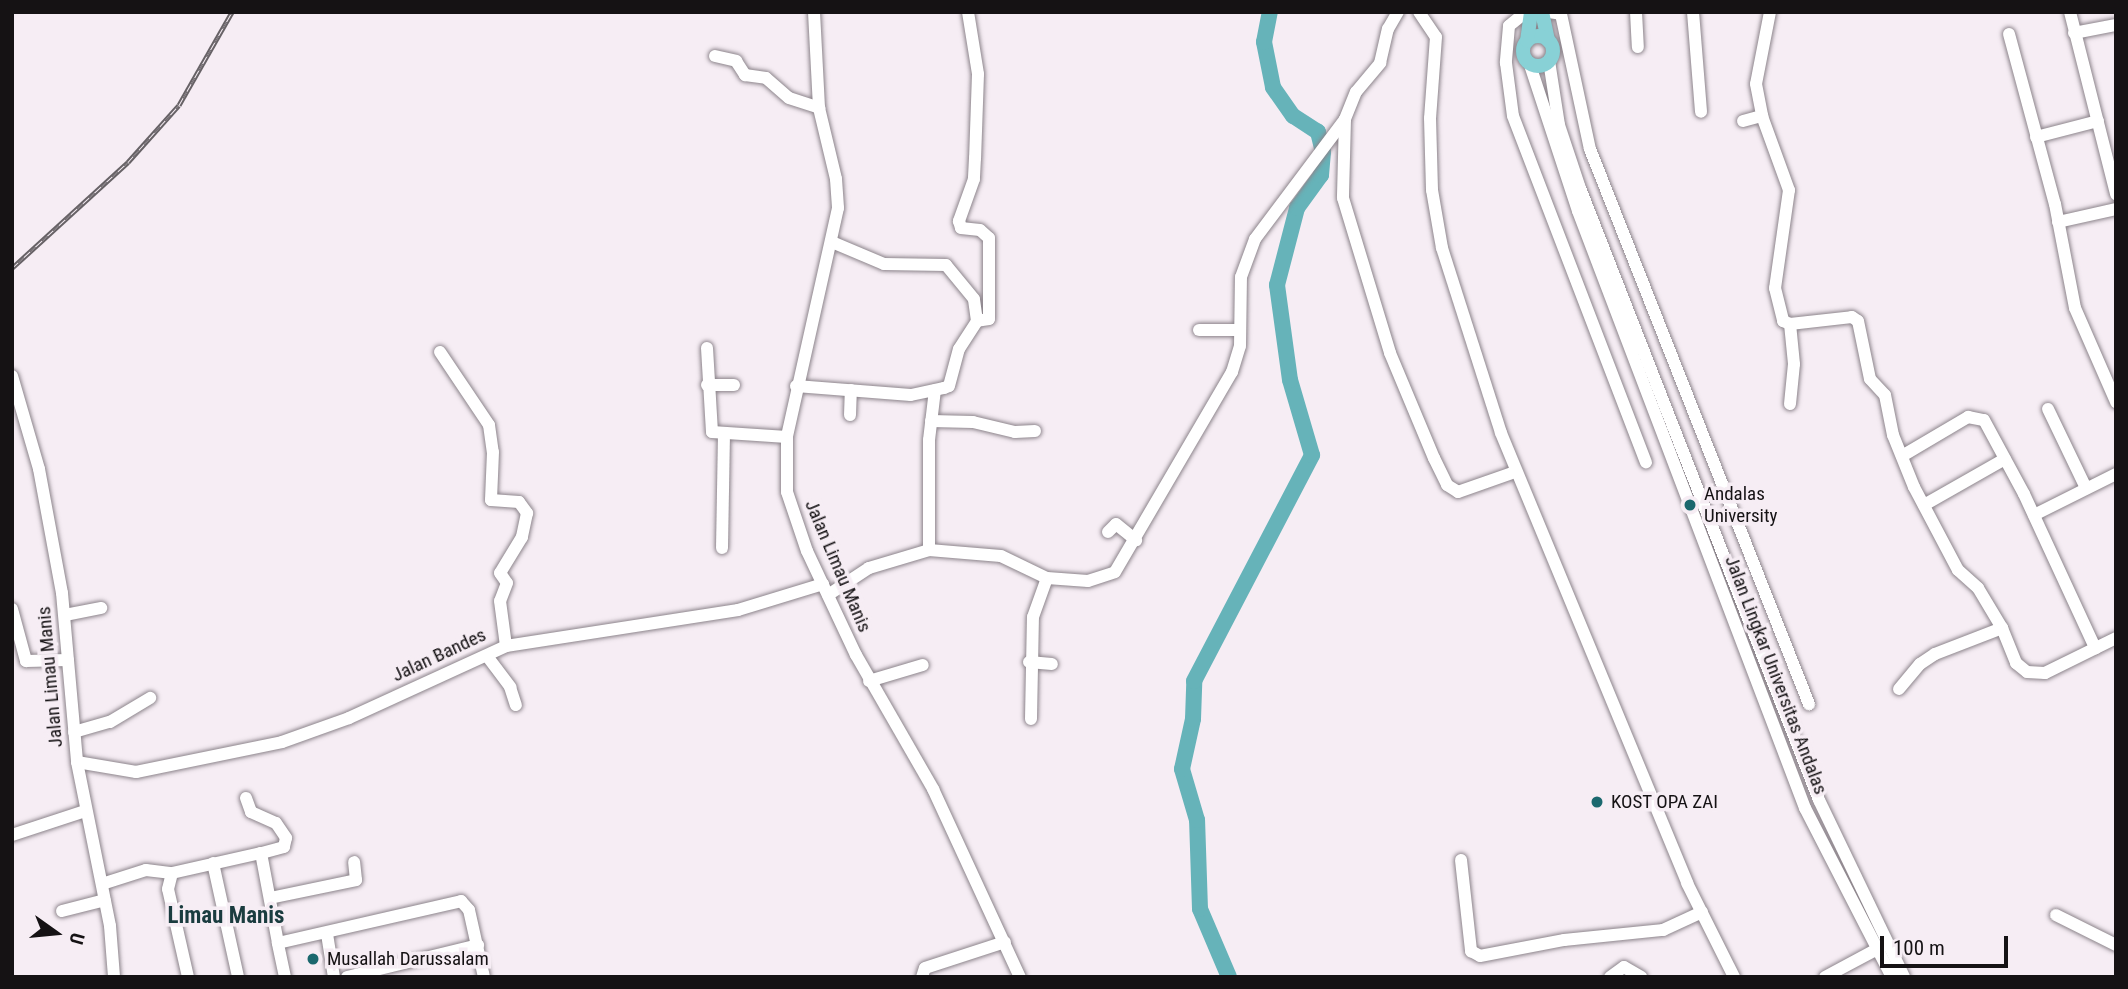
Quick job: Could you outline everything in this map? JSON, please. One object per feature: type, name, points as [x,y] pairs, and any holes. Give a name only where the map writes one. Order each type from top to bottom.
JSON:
[{"type":"main road","points":[[1531,12],[1524,55],[1529,62],[1541,65],[1549,61],[1552,50],[1542,12]]},
{"type":"main road","points":[[1527,41],[1537,36],[1548,40]]},
{"type":"street","name":"Jalan Limau Manis","points":[[814,12],[819,108],[838,193],[834,243],[796,386],[787,437],[787,492],[825,589],[869,681],[933,789],[1020,977]]},
{"type":"street","points":[[968,12],[978,74],[975,158],[974,179],[959,221],[961,228],[980,230],[989,238],[989,319],[977,321]]},
{"type":"street","points":[[935,390],[931,421],[929,550],[1001,556],[1042,575],[1088,581],[1109,576],[1136,540],[1217,404],[1238,355],[1241,277],[1248,254],[1278,203],[1341,124],[1356,92],[1380,63],[1388,29],[1398,12]]},
{"type":"street","points":[[1419,12],[1436,37],[1430,118],[1432,190],[1442,248],[1515,472],[1702,912],[1734,977]]},
{"type":"street","points":[[1525,12],[1509,26],[1506,64],[1513,116],[1646,463]]},
{"type":"street","points":[[1636,12],[1639,47]]},
{"type":"street","points":[[1693,12],[1701,113]]},
{"type":"street","points":[[1770,12],[1756,84],[1762,116],[1789,190],[1775,288],[1783,321],[1790,324],[1847,318],[1858,321],[1870,379],[1885,395],[1902,456],[1924,505],[1958,570],[1978,588],[2001,628],[2016,663],[2035,674],[2056,670],[2116,638]]},
{"type":"street","points":[[2070,12],[2098,121],[2110,149],[2116,194]]},
{"type":"street","points":[[1557,13],[1590,149],[1809,704]]},
{"type":"street","points":[[2074,33],[2116,25]]},
{"type":"street","points":[[2009,34],[2058,222],[2075,308],[2116,401]]},
{"type":"street","points":[[715,56],[736,61],[745,75],[766,78],[789,98],[819,108]]},
{"type":"street","name":"Jalan Lingkar Universitas Andalas","points":[[1549,61],[1559,125],[1580,188],[1819,800],[1882,947],[1892,977]]},
{"type":"street","name":"Jalan Lingkar Universitas Andalas","points":[[1529,62],[1578,211],[1805,808],[1882,947],[1904,977]]},
{"type":"street","points":[[1743,121],[1762,116]]},
{"type":"street","points":[[2036,136],[2098,121]]},
{"type":"street","points":[[1341,124],[1343,198],[1390,353],[1447,485],[1458,492],[1515,472]]},
{"type":"street","points":[[2058,222],[2116,209]]},
{"type":"street","points":[[796,386],[911,395],[949,386],[959,349],[977,321],[974,299],[946,265],[884,264],[834,243]]},
{"type":"street","points":[[1790,324],[1794,364],[1790,404]]},
{"type":"street","points":[[1199,330],[1240,330]]},
{"type":"street","points":[[707,348],[710,428],[724,434],[787,437]]},
{"type":"street","points":[[440,352],[489,425],[493,452],[491,500],[519,502],[527,513],[522,537],[500,573],[507,583],[500,601],[506,646]]},
{"type":"street","name":"Jalan Limau Manis","points":[[12,376],[39,469],[65,615],[77,762],[105,900],[114,977]]},
{"type":"street","points":[[707,385],[734,385]]},
{"type":"street","points":[[850,390],[850,415]]},
{"type":"street","points":[[2048,409],[2086,488]]},
{"type":"street","points":[[1902,456],[1975,415],[1984,420],[2034,515],[2095,648]]},
{"type":"street","points":[[931,421],[973,422],[1015,432],[1035,431]]},
{"type":"street","points":[[722,548],[724,434]]},
{"type":"street","points":[[1924,505],[2005,459]]},
{"type":"street","points":[[2034,515],[2116,474]]},
{"type":"street","points":[[1108,532],[1116,524],[1136,540]]},
{"type":"street","name":"Jalan Bandes","points":[[77,762],[135,772],[282,741],[349,718],[506,646],[738,610],[825,589],[869,568],[929,550]]},
{"type":"street","points":[[1031,719],[1029,662],[1035,606],[1042,575]]},
{"type":"street","points":[[12,608],[26,661],[68,660]]},
{"type":"street","points":[[65,615],[100,608]]},
{"type":"street","points":[[1899,689],[1920,664],[1935,654],[2001,628]]},
{"type":"street","points":[[487,656],[510,687],[516,705]]},
{"type":"street","points":[[1029,662],[1052,664]]},
{"type":"street","points":[[869,681],[923,665]]},
{"type":"street","points":[[74,732],[110,722],[150,698]]},
{"type":"street","points":[[102,884],[146,870],[172,873],[284,846],[286,838],[276,823],[251,812],[246,798]]},
{"type":"street","points":[[12,835],[85,811]]},
{"type":"street","points":[[261,853],[285,977]]},
{"type":"street","points":[[1461,860],[1471,951],[1480,956],[1663,930],[1702,912]]},
{"type":"street","points":[[270,898],[356,880],[354,862]]},
{"type":"street","points":[[213,863],[238,977]]},
{"type":"street","points":[[172,873],[169,889],[188,977]]},
{"type":"street","points":[[62,911],[105,900]]},
{"type":"street","points":[[278,943],[327,934],[461,901],[469,910],[484,977]]},
{"type":"street","points":[[2056,915],[2116,945]]},
{"type":"street","points":[[327,934],[334,977]]},
{"type":"street","points":[[922,977],[925,968],[1005,942]]},
{"type":"street","points":[[347,977],[478,945]]},
{"type":"street","points":[[1825,977],[1882,947]]},
{"type":"street","points":[[1610,977],[1624,967],[1641,977]]},
{"type":"waterway","points":[[1229,977],[1200,909],[1197,820],[1182,769],[1193,719],[1194,681],[1312,455],[1290,380],[1277,285],[1297,208],[1321,175],[1323,152],[1318,132],[1293,116],[1273,87],[1264,42],[1270,12]]},
{"type":"railway","points":[[12,268],[128,162],[179,105],[232,12]]},
{"type":"place","name":"Andalas University","points":[[1690,505]]},
{"type":"place","name":"KOST OPA ZAI","points":[[1597,802]]},
{"type":"place","name":"Musallah Darussalam","points":[[313,959]]},
{"type":"district","name":"Limau Manis","points":[[226,916]]}]
